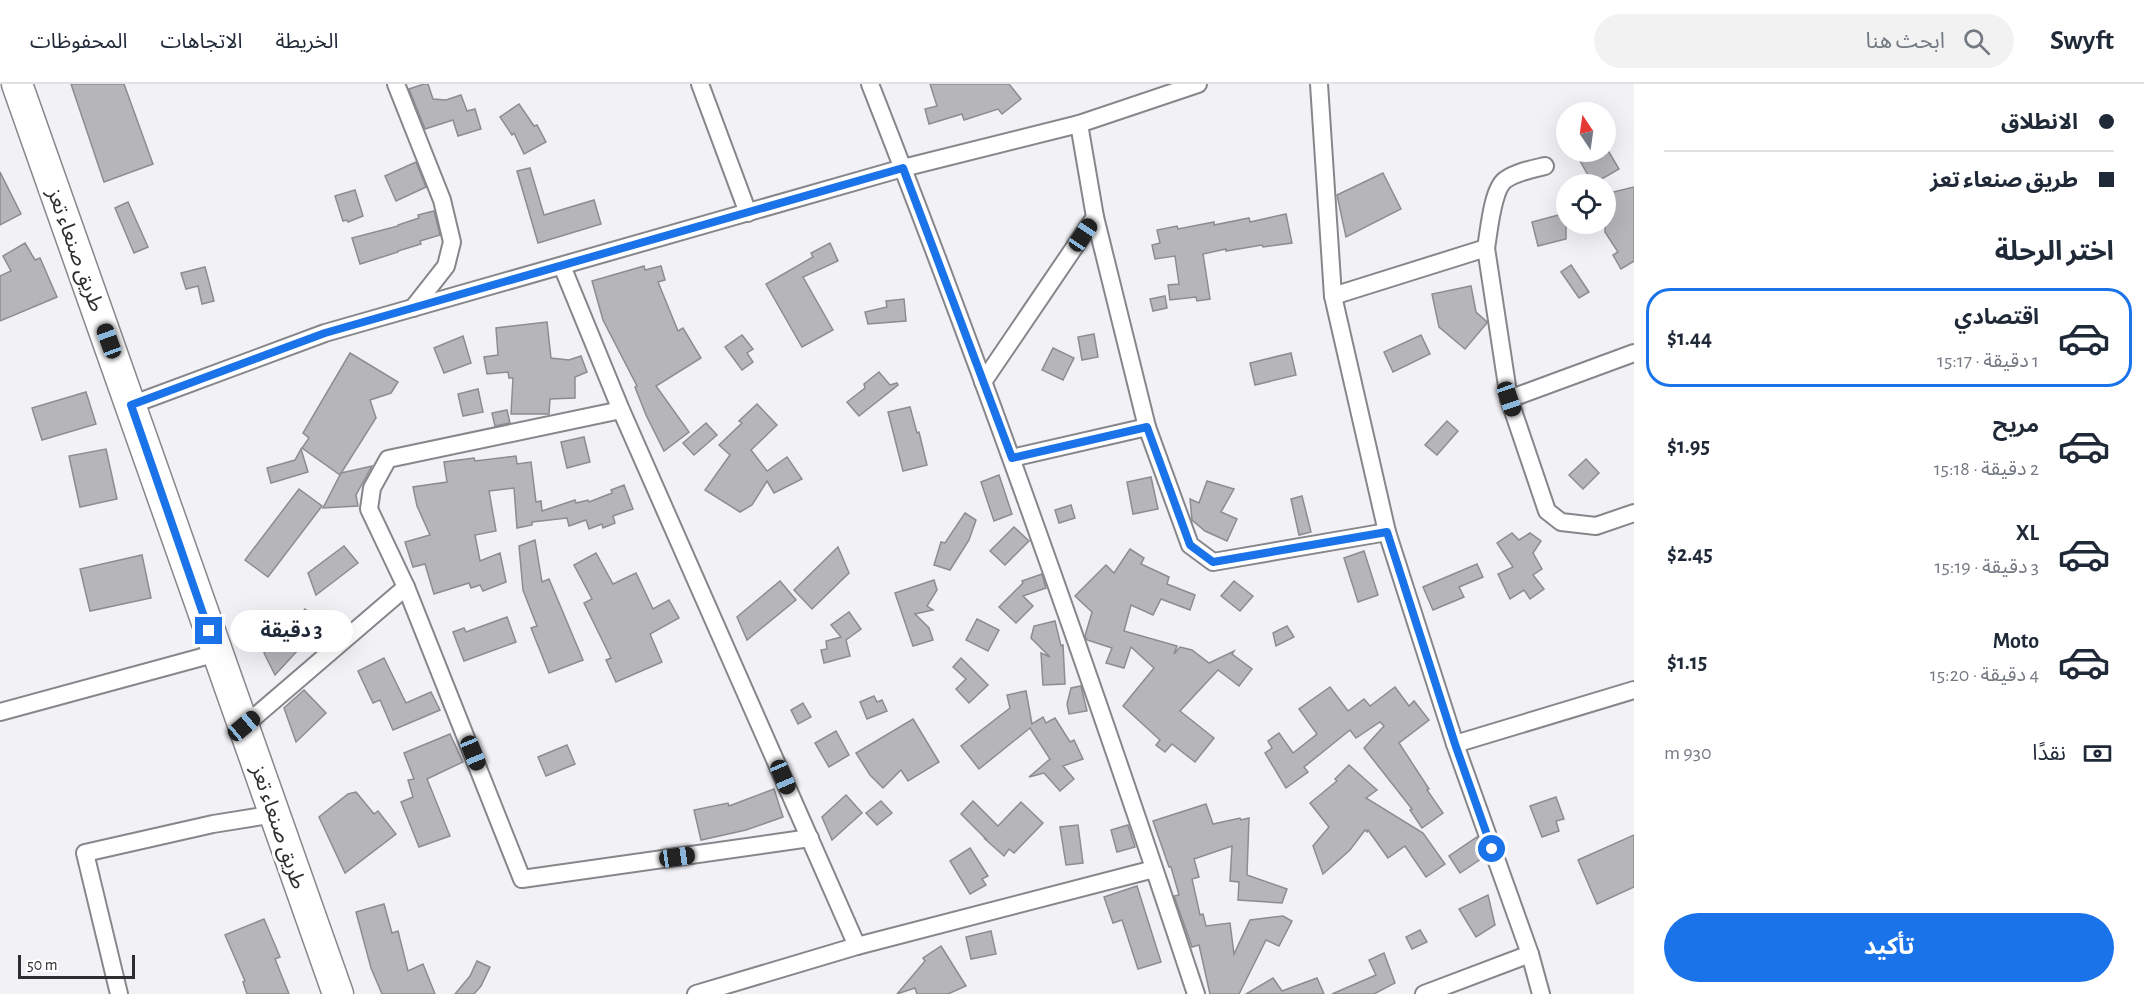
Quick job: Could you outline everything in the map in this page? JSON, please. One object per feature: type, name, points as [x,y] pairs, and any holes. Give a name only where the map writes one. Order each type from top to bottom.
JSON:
[{"type":"highway","name":"طريق صنعاء تعز","points":[[17,84],[338,994]]},
{"type":"street","points":[[396,84],[442,200],[452,242],[446,266],[413,308]]},
{"type":"street","points":[[700,84],[748,213]]},
{"type":"street","points":[[870,84],[1012,458],[1196,994]]},
{"type":"street","points":[[1319,84],[1333,296],[1387,532],[1455,744],[1530,954],[1541,994]]},
{"type":"street","points":[[131,405],[325,333],[903,168],[1079,124],[1188,86]]},
{"type":"street","points":[[1079,124],[1095,217],[1147,427],[1190,545],[1213,562],[1387,532]]},
{"type":"street","points":[[1545,166],[1516,174],[1503,182],[1495,200],[1486,248],[1509,399],[1547,511],[1561,522],[1596,526],[1634,513]]},
{"type":"street","points":[[983,382],[1095,217]]},
{"type":"street","points":[[1333,296],[1486,248]]},
{"type":"street","points":[[562,266],[621,410],[857,946]]},
{"type":"street","points":[[1509,399],[1634,353]]},
{"type":"street","points":[[621,410],[388,459],[372,488],[369,509],[406,587],[522,879],[810,838]]},
{"type":"street","points":[[1012,458],[1147,427]]},
{"type":"street","points":[[244,726],[406,587]]},
{"type":"street","points":[[0,712],[217,653]]},
{"type":"street","points":[[1455,744],[1634,690]]},
{"type":"street","points":[[119,994],[85,853],[203,826],[275,814]]},
{"type":"street","points":[[696,994],[857,946],[1154,869]]},
{"type":"street","points":[[1424,994],[1530,954]]},
{"type":"building","points":[[71,84],[124,84],[153,164],[104,182]]},
{"type":"building","points":[[428,84],[433,99],[446,100],[461,95],[467,111],[475,109],[481,129],[458,136],[453,120],[425,129],[409,89]]},
{"type":"building","points":[[930,84],[1009,84],[1021,99],[1002,114],[998,109],[964,120],[962,114],[929,124],[925,109],[937,106]]},
{"type":"building","points":[[519,104],[534,126],[537,125],[546,142],[524,154],[514,133],[512,135],[500,117]]},
{"type":"building","points":[[416,162],[426,187],[396,201],[385,176]]},
{"type":"building","points":[[1581,162],[1615,162],[1619,169],[1610,174],[1587,174]]},
{"type":"building","points":[[530,168],[544,215],[594,200],[601,224],[538,243],[517,171]]},
{"type":"building","points":[[0,172],[21,214],[0,225]]},
{"type":"building","points":[[1383,173],[1401,209],[1346,237],[1337,195]]},
{"type":"building","points":[[1634,187],[1634,261],[1621,269],[1613,255],[1618,252],[1606,234],[1616,234],[1616,191]]},
{"type":"building","points":[[355,190],[363,216],[348,222],[343,221],[335,196]]},
{"type":"building","points":[[128,202],[148,247],[134,253],[115,208]]},
{"type":"building","points":[[434,211],[440,235],[420,241],[421,244],[360,264],[352,238],[398,226],[419,218],[418,215]]},
{"type":"building","points":[[1286,214],[1292,243],[1226,251],[1226,249],[1203,254],[1210,299],[1197,301],[1196,297],[1170,300],[1168,285],[1179,284],[1175,256],[1155,259],[1152,245],[1160,243],[1157,230],[1177,226],[1178,229],[1214,222],[1214,225],[1249,218],[1250,222]]},
{"type":"building","points":[[1556,216],[1556,234],[1566,234],[1566,239],[1538,246],[1532,222]]},
{"type":"building","points":[[25,243],[35,260],[40,258],[57,297],[0,321],[0,276],[11,271],[3,256]]},
{"type":"building","points":[[830,243],[838,261],[803,277],[833,330],[802,347],[766,284],[813,257],[811,253]]},
{"type":"building","points":[[1571,265],[1589,292],[1579,298],[1561,272]]},
{"type":"building","points":[[644,266],[645,270],[661,266],[665,280],[658,282],[678,331],[683,328],[701,358],[656,386],[689,432],[664,451],[646,415],[635,387],[637,386],[603,320],[592,281]]},
{"type":"building","points":[[205,267],[214,301],[202,304],[198,286],[186,289],[181,273]]},
{"type":"building","points":[[1471,286],[1476,312],[1487,323],[1465,349],[1439,327],[1432,294]]},
{"type":"building","points":[[1165,296],[1167,308],[1153,311],[1150,299]]},
{"type":"building","points":[[904,299],[906,321],[868,324],[865,312],[887,307],[886,301]]},
{"type":"building","points":[[547,322],[551,358],[569,360],[581,356],[587,372],[575,377],[575,398],[550,399],[549,414],[511,414],[513,378],[509,378],[508,372],[487,374],[484,357],[498,355],[496,328]]},
{"type":"building","points":[[1094,334],[1098,357],[1082,360],[1078,337]]},
{"type":"building","points":[[742,335],[753,349],[747,353],[753,362],[742,370],[725,347]]},
{"type":"building","points":[[1421,335],[1430,354],[1393,372],[1384,352]]},
{"type":"building","points":[[463,336],[471,363],[444,373],[434,348]]},
{"type":"building","points":[[1053,348],[1074,358],[1063,380],[1042,370]]},
{"type":"building","points":[[350,353],[398,382],[391,393],[370,400],[376,418],[340,475],[302,448],[309,438],[303,433]]},
{"type":"building","points":[[1291,353],[1296,375],[1255,385],[1250,363]]},
{"type":"building","points":[[879,372],[890,385],[897,383],[898,385],[859,416],[847,402],[865,388],[864,384]]},
{"type":"building","points":[[478,389],[483,412],[463,416],[458,394]]},
{"type":"building","points":[[86,392],[96,424],[42,440],[32,408]]},
{"type":"building","points":[[757,404],[777,425],[751,450],[767,471],[787,457],[802,479],[774,493],[767,481],[752,505],[740,512],[705,490],[730,455],[719,445],[742,423],[739,421]]},
{"type":"building","points":[[910,407],[927,465],[903,471],[888,412]]},
{"type":"building","points":[[507,410],[510,423],[495,426],[492,413]]},
{"type":"building","points":[[1447,421],[1458,431],[1437,455],[1425,445]]},
{"type":"building","points":[[706,423],[717,435],[694,455],[683,443]]},
{"type":"building","points":[[584,437],[590,462],[567,468],[561,442]]},
{"type":"building","points":[[106,449],[117,499],[80,507],[69,456]]},
{"type":"building","points":[[301,449],[308,472],[271,483],[267,468],[295,460]]},
{"type":"building","points":[[516,456],[517,464],[531,462],[536,502],[541,501],[542,511],[575,500],[576,503],[588,500],[589,502],[612,493],[611,490],[624,485],[633,509],[613,516],[615,523],[603,528],[602,524],[589,529],[586,520],[569,526],[567,518],[532,522],[532,525],[517,528],[514,488],[489,491],[496,531],[475,535],[480,561],[500,553],[506,582],[483,591],[480,585],[471,588],[469,583],[434,594],[425,564],[413,567],[405,542],[430,535],[417,506],[413,487],[447,482],[444,462]]},
{"type":"building","points":[[1586,459],[1599,473],[1583,489],[1569,475]]},
{"type":"building","points":[[372,466],[356,495],[358,506],[323,508],[341,473]]},
{"type":"building","points":[[999,475],[1012,514],[994,521],[981,482]]},
{"type":"building","points":[[1151,477],[1158,509],[1133,514],[1127,482]]},
{"type":"building","points":[[1207,481],[1234,489],[1221,512],[1237,519],[1227,541],[1205,531],[1192,520],[1190,499],[1199,503]]},
{"type":"building","points":[[299,489],[322,506],[268,577],[245,560]]},
{"type":"building","points":[[1302,496],[1311,532],[1299,535],[1291,499]]},
{"type":"building","points":[[1071,505],[1075,518],[1059,523],[1055,510]]},
{"type":"building","points":[[965,513],[976,520],[969,540],[950,570],[934,565],[941,542],[945,543]]},
{"type":"building","points":[[1014,527],[1029,541],[1005,565],[990,551]]},
{"type":"building","points":[[1512,533],[1519,540],[1530,533],[1541,541],[1533,553],[1542,569],[1533,575],[1544,589],[1530,599],[1524,590],[1510,599],[1498,574],[1513,567],[1497,543]]},
{"type":"building","points":[[535,540],[542,582],[549,579],[583,660],[549,673],[531,628],[537,626],[523,590],[519,546]]},
{"type":"building","points":[[344,546],[358,563],[316,595],[308,573]]},
{"type":"building","points":[[838,547],[849,573],[812,609],[794,590]]},
{"type":"building","points":[[1130,549],[1144,558],[1141,564],[1169,577],[1167,584],[1195,595],[1190,610],[1161,599],[1153,615],[1131,605],[1124,631],[1177,646],[1174,654],[1180,647],[1192,650],[1209,663],[1234,651],[1232,654],[1252,669],[1239,686],[1218,670],[1180,711],[1214,738],[1195,762],[1172,744],[1165,752],[1156,745],[1160,740],[1123,706],[1154,668],[1131,647],[1124,668],[1106,663],[1112,648],[1087,640],[1085,636],[1092,612],[1075,596],[1106,565],[1114,573]]},
{"type":"building","points":[[1364,551],[1378,595],[1358,602],[1344,558]]},
{"type":"building","points":[[596,553],[613,584],[636,573],[653,609],[669,600],[679,618],[650,634],[662,662],[616,682],[606,660],[611,658],[584,603],[592,599],[574,565]]},
{"type":"building","points":[[142,555],[151,598],[90,611],[80,569]]},
{"type":"building","points":[[1477,564],[1483,577],[1459,587],[1464,597],[1433,610],[1423,587]]},
{"type":"building","points":[[1042,574],[1046,588],[1023,596],[1033,606],[1016,623],[999,607],[1023,583],[1022,581]]},
{"type":"building","points":[[934,580],[937,590],[927,606],[933,610],[915,614],[929,628],[933,640],[913,646],[895,593]]},
{"type":"building","points":[[780,581],[796,600],[747,640],[737,617]]},
{"type":"building","points":[[1234,581],[1253,596],[1240,611],[1221,596]]},
{"type":"building","points":[[305,609],[322,624],[275,675],[264,653]]},
{"type":"building","points":[[849,612],[861,629],[846,640],[850,656],[824,663],[821,650],[827,649],[826,641],[841,637],[831,625]]},
{"type":"building","points":[[507,617],[516,642],[464,661],[453,632],[464,628],[466,632]]},
{"type":"building","points":[[977,619],[999,630],[988,651],[966,640]]},
{"type":"building","points":[[1055,621],[1061,646],[1063,645],[1065,684],[1043,685],[1041,653],[1050,657],[1031,638],[1034,626]]},
{"type":"building","points":[[1287,626],[1294,637],[1276,646],[1273,633]]},
{"type":"building","points":[[384,658],[406,703],[431,692],[440,710],[393,730],[380,700],[373,703],[358,671]]},
{"type":"building","points":[[961,658],[988,685],[969,703],[956,689],[966,679],[953,667]]},
{"type":"building","points":[[1081,686],[1087,711],[1069,714],[1067,704],[1071,688]]},
{"type":"building","points":[[1330,687],[1348,711],[1364,699],[1370,706],[1395,687],[1409,706],[1414,701],[1429,720],[1399,743],[1443,813],[1422,828],[1410,810],[1412,809],[1364,748],[1384,726],[1380,722],[1356,738],[1350,730],[1304,767],[1308,772],[1286,788],[1265,753],[1272,748],[1268,741],[1279,733],[1293,753],[1317,734],[1299,709]]},
{"type":"building","points":[[304,690],[326,713],[296,742],[284,708]]},
{"type":"building","points":[[1026,691],[1032,724],[1043,717],[1046,723],[1055,718],[1070,742],[1074,740],[1083,759],[1063,766],[1074,779],[1060,791],[1044,773],[1029,777],[1050,759],[1030,728],[979,769],[961,746],[1010,708],[1007,695]]},
{"type":"building","points":[[874,696],[877,702],[882,700],[887,711],[867,719],[860,702]]},
{"type":"building","points":[[803,703],[811,717],[798,724],[791,710]]},
{"type":"building","points":[[913,719],[939,762],[908,781],[901,770],[883,788],[870,775],[856,753]]},
{"type":"building","points":[[836,731],[849,755],[829,767],[815,743]]},
{"type":"building","points":[[450,734],[463,762],[427,779],[450,836],[419,847],[401,802],[413,797],[408,780],[414,779],[404,753]]},
{"type":"building","points":[[567,745],[575,764],[546,776],[538,757]]},
{"type":"building","points":[[1349,765],[1377,790],[1366,798],[1423,833],[1445,864],[1426,877],[1405,846],[1388,858],[1368,830],[1367,832],[1365,830],[1350,850],[1323,874],[1313,846],[1329,827],[1310,803],[1337,781],[1335,779]]},
{"type":"building","points":[[774,789],[783,817],[746,830],[701,840],[694,810],[728,803],[729,806]]},
{"type":"building","points":[[356,792],[374,814],[378,811],[396,834],[345,873],[319,817],[348,794]]},
{"type":"building","points":[[846,795],[862,813],[832,840],[822,817]]},
{"type":"building","points":[[1556,797],[1564,819],[1556,821],[1559,831],[1542,837],[1530,806]]},
{"type":"building","points":[[881,801],[892,813],[877,825],[866,813]]},
{"type":"building","points":[[973,801],[998,826],[1021,802],[1043,823],[1014,853],[1009,849],[1004,856],[961,814]]},
{"type":"building","points":[[1206,804],[1213,824],[1249,818],[1247,875],[1287,889],[1282,903],[1238,900],[1239,882],[1230,881],[1232,846],[1194,859],[1199,877],[1192,879],[1200,915],[1203,914],[1206,926],[1230,923],[1234,954],[1250,920],[1283,916],[1292,921],[1279,946],[1266,940],[1239,994],[1210,994],[1199,945],[1192,947],[1174,896],[1179,895],[1171,867],[1169,867],[1153,821]]},
{"type":"building","points":[[1078,825],[1083,863],[1066,865],[1060,827]]},
{"type":"building","points":[[1128,825],[1135,847],[1117,852],[1111,830]]},
{"type":"building","points":[[1634,835],[1634,887],[1597,904],[1578,860]]},
{"type":"building","points":[[1477,837],[1484,857],[1460,873],[1449,856]]},
{"type":"building","points":[[970,848],[988,876],[982,879],[986,885],[970,894],[950,861]]},
{"type":"building","points":[[1137,886],[1161,962],[1138,969],[1122,920],[1113,923],[1104,897]]},
{"type":"building","points":[[1488,895],[1495,925],[1476,937],[1459,909]]},
{"type":"building","points":[[384,904],[392,933],[398,931],[408,971],[423,964],[435,994],[382,994],[371,968],[356,912]]},
{"type":"building","points":[[264,919],[280,957],[275,959],[289,994],[247,994],[243,982],[245,981],[225,935]]},
{"type":"building","points":[[1420,930],[1427,942],[1412,949],[1406,937]]},
{"type":"building","points":[[991,931],[996,954],[971,959],[966,937]]},
{"type":"building","points":[[941,946],[966,986],[948,994],[917,994],[915,988],[897,994],[925,961],[923,958]]},
{"type":"building","points":[[1384,953],[1395,983],[1374,994],[1332,994],[1376,975],[1369,960]]},
{"type":"building","points":[[477,961],[490,967],[481,986],[474,994],[455,994],[470,976]]},
{"type":"building","points":[[1273,978],[1282,991],[1317,978],[1324,994],[1246,994]]},
{"type":"route","points":[[209,631],[131,405],[325,333],[903,168],[1012,458],[1147,427],[1190,545],[1213,562],[1387,532],[1455,744],[1492,849]]}]
